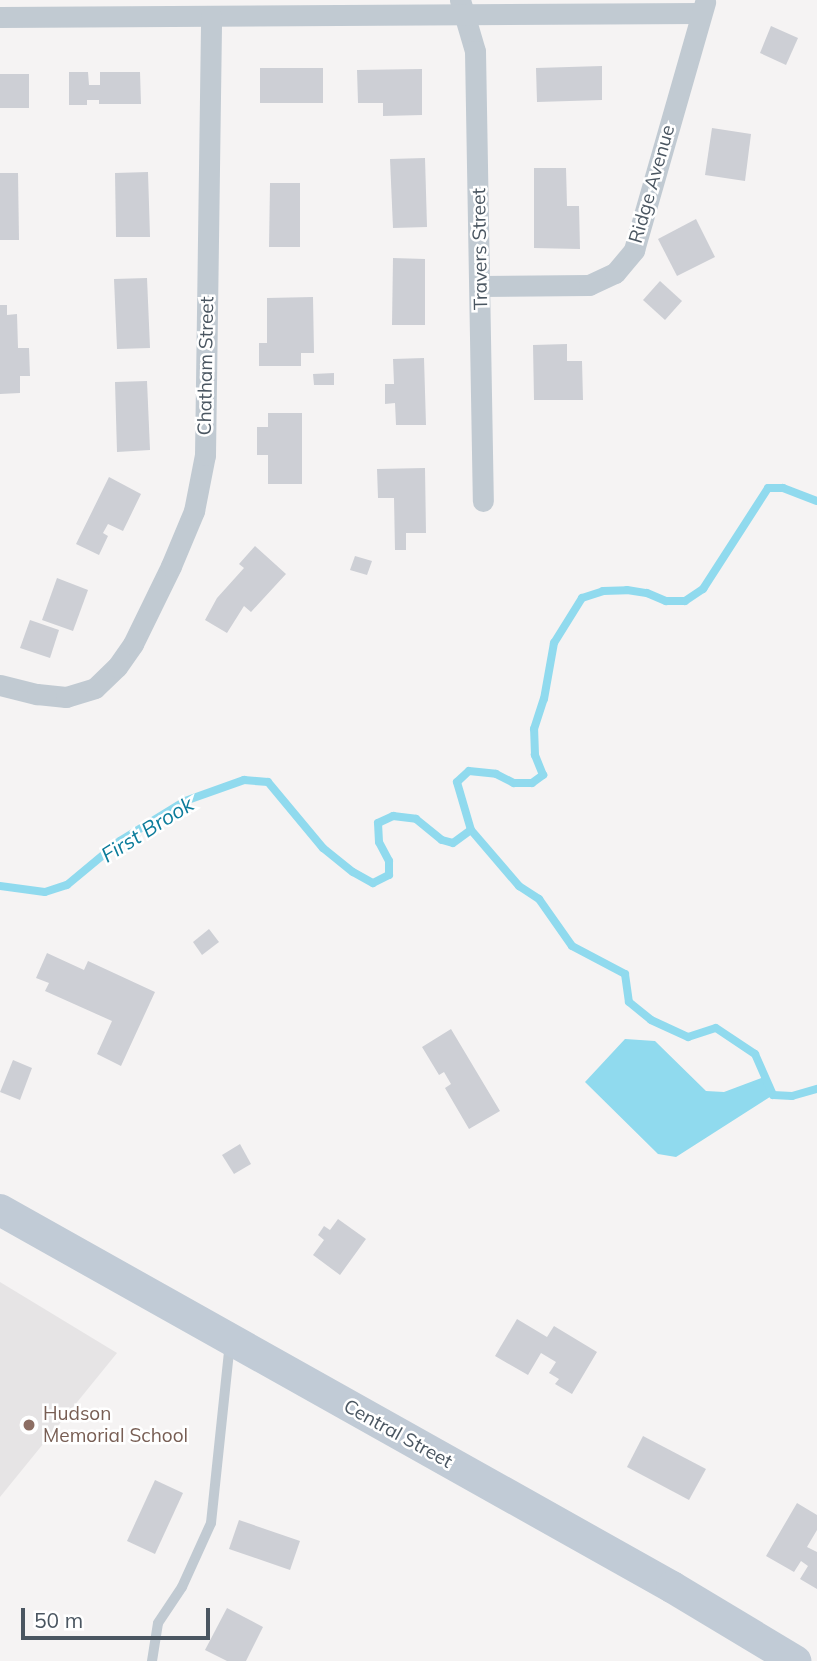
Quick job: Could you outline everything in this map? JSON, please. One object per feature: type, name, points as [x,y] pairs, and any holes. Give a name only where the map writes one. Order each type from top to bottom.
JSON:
[{"type":"street","points":[[0,17],[211,16],[461,6],[703,6]]},
{"type":"street","name":"Travers Street","points":[[461,6],[475,51],[483,501]]},
{"type":"street","name":"Ridge Avenue","points":[[481,286],[589,285],[615,273],[634,250],[703,6]]},
{"type":"street","name":"Chatham Street","points":[[0,685],[37,694],[66,696],[95,688],[117,667],[133,644],[194,512],[205,455],[211,16]]},
{"type":"street","name":"Central Street","points":[[0,1210],[672,1587],[795,1661]]},
{"type":"lane","points":[[152,1661],[158,1623],[181,1587],[211,1523],[230,1339]]},
{"type":"shaded area","name":"Hudson Memorial School","points":[[0,1282],[117,1353],[0,1497]]},
{"type":"water","points":[[625,1039],[655,1041],[706,1091],[724,1092],[764,1077],[773,1095],[676,1157],[658,1154],[585,1082]]},
{"type":"building","points":[[771,26],[798,38],[786,65],[760,53]]},
{"type":"building","points":[[602,66],[602,100],[537,102],[536,68]]},
{"type":"building","points":[[260,68],[323,68],[323,103],[260,103]]},
{"type":"building","points":[[422,69],[422,115],[383,116],[383,103],[358,103],[357,70]]},
{"type":"building","points":[[69,72],[88,72],[89,85],[100,85],[100,72],[140,72],[141,104],[99,104],[99,100],[87,100],[87,105],[69,105]]},
{"type":"building","points":[[0,74],[29,74],[29,108],[0,108]]},
{"type":"building","points":[[712,128],[751,134],[745,181],[705,175]]},
{"type":"building","points":[[425,158],[427,227],[393,228],[390,159]]},
{"type":"building","points":[[534,168],[566,168],[567,206],[579,206],[580,249],[534,248]]},
{"type":"building","points":[[148,172],[150,237],[116,237],[115,173]]},
{"type":"building","points":[[0,173],[18,173],[19,240],[0,240]]},
{"type":"building","points":[[270,183],[300,183],[300,247],[269,247]]},
{"type":"building","points":[[696,219],[715,257],[677,276],[658,239]]},
{"type":"building","points":[[393,258],[425,259],[425,325],[392,325]]},
{"type":"building","points":[[147,278],[150,348],[117,349],[114,279]]},
{"type":"building","points":[[660,281],[682,301],[665,320],[643,300]]},
{"type":"building","points":[[313,297],[314,353],[301,353],[301,366],[259,366],[259,343],[267,343],[267,298]]},
{"type":"building","points":[[0,305],[7,305],[7,315],[17,314],[18,348],[29,348],[30,376],[20,376],[20,393],[0,394]]},
{"type":"building","points":[[567,344],[567,361],[582,361],[583,400],[534,400],[533,345]]},
{"type":"building","points":[[424,358],[426,425],[396,425],[395,403],[385,404],[385,384],[394,384],[393,359]]},
{"type":"building","points":[[334,373],[334,385],[314,385],[313,374]]},
{"type":"building","points":[[147,381],[150,450],[117,452],[115,382]]},
{"type":"building","points":[[268,413],[302,413],[302,484],[268,484],[268,455],[257,455],[257,427],[268,427]]},
{"type":"building","points":[[425,468],[426,533],[406,533],[406,550],[395,550],[394,498],[378,498],[377,469]]},
{"type":"building","points":[[109,477],[141,494],[123,531],[108,524],[103,533],[108,536],[99,555],[76,544]]},
{"type":"building","points":[[255,546],[286,574],[251,612],[244,606],[227,633],[205,620],[217,598],[244,568],[239,564]]},
{"type":"building","points":[[355,556],[372,561],[367,575],[350,570]]},
{"type":"building","points":[[57,578],[88,590],[73,631],[42,620]]},
{"type":"building","points":[[30,620],[59,630],[50,658],[20,648]]},
{"type":"building","points":[[209,929],[219,942],[202,955],[193,942]]},
{"type":"building","points":[[47,953],[84,970],[88,961],[155,992],[121,1066],[97,1054],[112,1021],[45,991],[49,983],[36,978]]},
{"type":"building","points":[[451,1029],[500,1111],[469,1129],[445,1088],[451,1084],[444,1072],[439,1075],[422,1047]]},
{"type":"building","points":[[13,1060],[32,1068],[20,1100],[0,1092]]},
{"type":"building","points":[[240,1144],[251,1164],[234,1174],[222,1155]]},
{"type":"building","points":[[338,1219],[366,1239],[340,1275],[313,1255],[324,1240],[318,1235],[324,1226],[330,1230]]},
{"type":"building","points":[[517,1319],[547,1337],[554,1326],[597,1352],[572,1394],[555,1384],[559,1379],[549,1373],[556,1362],[541,1353],[528,1375],[495,1356]]},
{"type":"building","points":[[643,1436],[706,1469],[689,1500],[627,1467]]},
{"type":"building","points":[[155,1480],[183,1493],[155,1554],[127,1541]]},
{"type":"building","points":[[797,1503],[817,1515],[817,1530],[807,1547],[817,1552],[817,1589],[800,1579],[808,1566],[801,1561],[794,1572],[766,1556]]},
{"type":"building","points":[[239,1520],[300,1541],[290,1570],[229,1549]]},
{"type":"building","points":[[227,1608],[263,1627],[246,1661],[227,1661],[205,1650]]},
{"type":"waterway","name":"First Brook","points":[[0,886],[45,892],[67,885],[120,841],[185,801],[244,780],[268,782],[323,848],[353,872],[373,883],[389,875],[389,861],[379,842],[378,823],[393,816],[416,819],[442,840],[453,843],[471,830],[457,782],[469,771],[496,774],[514,783],[532,783],[543,775],[535,755],[534,729],[544,699],[554,643],[582,598],[603,591],[627,590],[647,593],[666,601],[685,601],[703,589],[768,488],[783,488],[817,501]]},
{"type":"waterway","points":[[471,830],[519,886],[539,899],[572,946],[625,974],[629,1002],[651,1020],[688,1037],[716,1028],[755,1054],[773,1095],[792,1096],[817,1089]]},
{"type":"place","name":"Hudson Memorial School","points":[[29,1425]]}]
